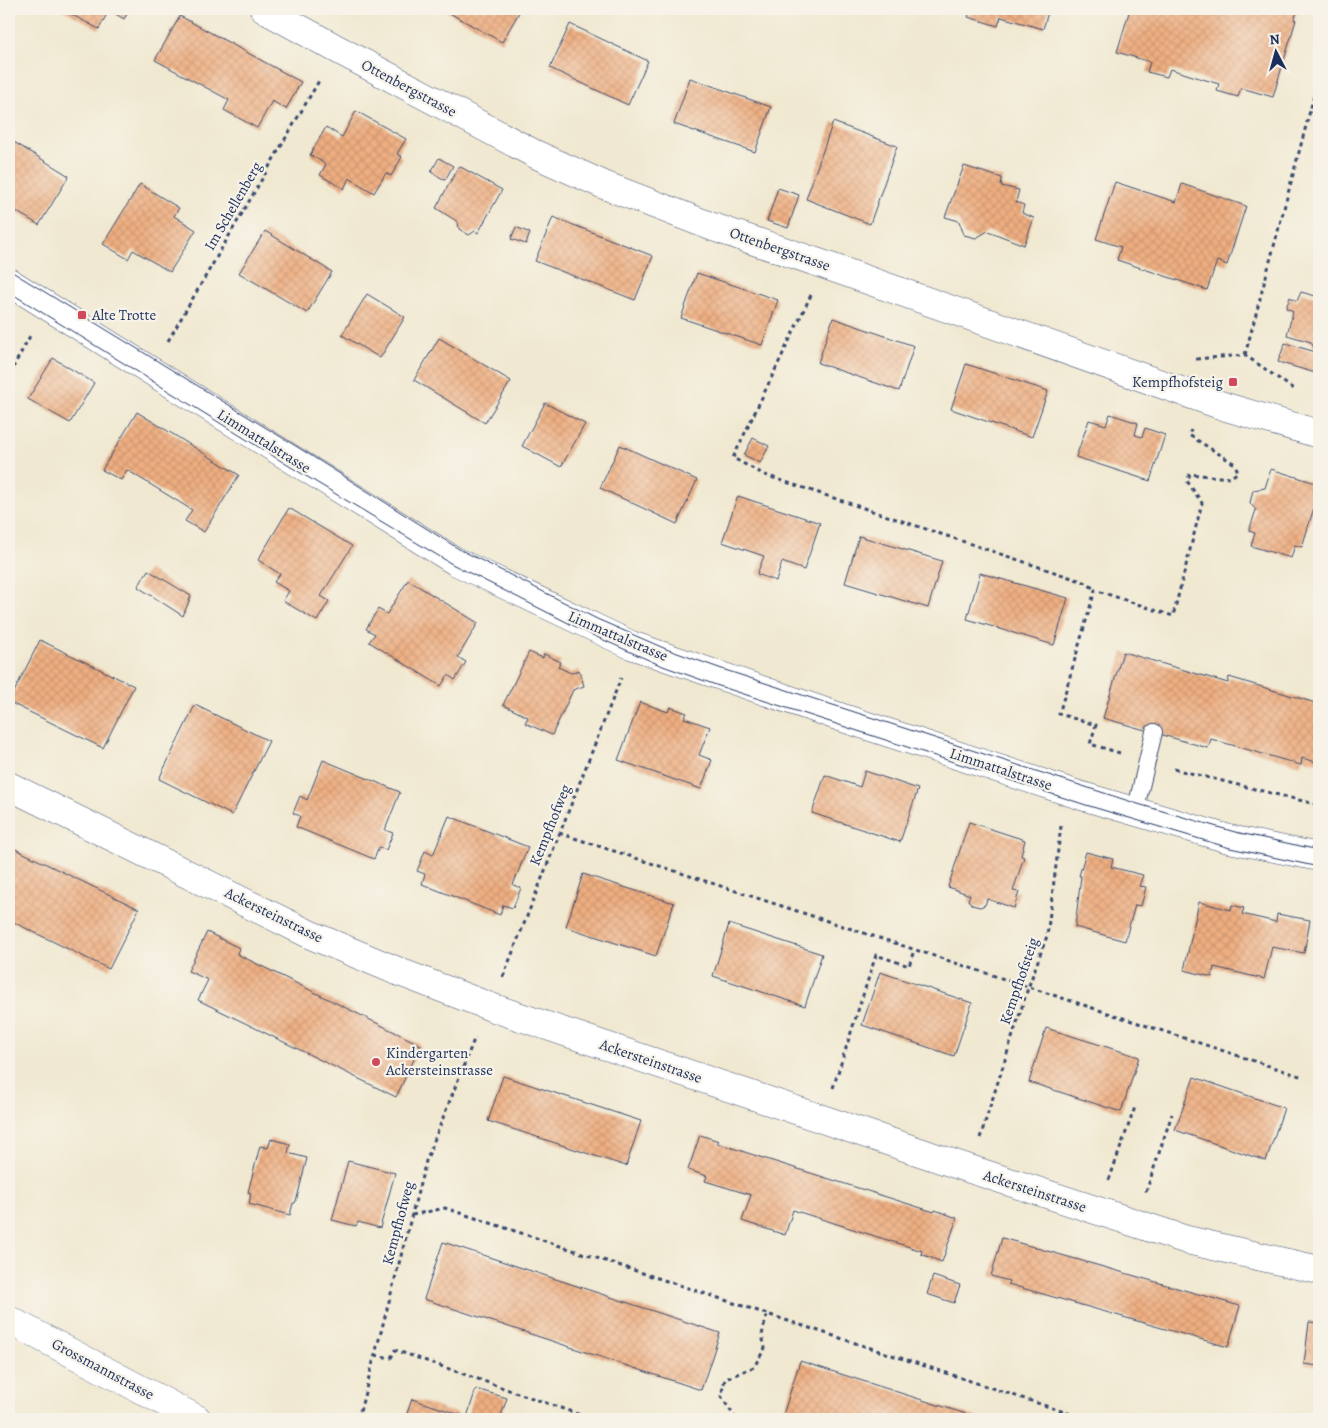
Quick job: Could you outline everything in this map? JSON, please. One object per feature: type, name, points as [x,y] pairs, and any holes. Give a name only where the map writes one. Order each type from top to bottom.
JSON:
[{"type":"street","name":"Ottenbergstrasse","points":[[264,9],[535,154],[604,185],[713,227],[825,264],[1226,407],[1319,434]]},
{"type":"street","name":"Limmattalstrasse","points":[[9,282],[455,561],[631,645],[840,718],[1082,796],[1229,839],[1319,857]]},
{"type":"street","name":"Ackersteinstrasse","points":[[9,786],[311,934],[402,973],[491,1007],[1186,1240],[1319,1270]]},
{"type":"street","name":"Grossmannstrasse","points":[[9,1320],[198,1419]]},
{"type":"lane","points":[[1135,812],[1154,732]]},
{"type":"path","name":"Im Schellenberg","points":[[167,342],[323,73]]},
{"type":"path","points":[[1245,354],[1319,77]]},
{"type":"path","points":[[813,292],[734,458],[765,475],[1087,583],[1095,590],[1173,616],[1202,503],[1186,481],[1190,474],[1230,478],[1238,472],[1235,464],[1189,435],[1191,429]]},
{"type":"path","points":[[9,375],[34,329]]},
{"type":"path","points":[[1206,359],[1245,354],[1299,393]]},
{"type":"path","points":[[1095,590],[1059,714],[1096,725],[1090,744],[1147,762],[1319,805]]},
{"type":"path","name":"Kempfhofweg","points":[[500,985],[622,674]]},
{"type":"path","name":"Kempfhofsteig","points":[[979,1141],[1028,988],[1047,936],[1062,824]]},
{"type":"path","points":[[559,833],[1303,1077]]},
{"type":"path","points":[[832,1091],[876,955],[909,966],[914,950]]},
{"type":"path","name":"Kempfhofweg","points":[[358,1419],[426,1161],[475,1037]]},
{"type":"path","points":[[1108,1181],[1134,1107]]},
{"type":"path","points":[[1146,1194],[1172,1114]]},
{"type":"path","points":[[412,1215],[445,1208],[1086,1419]]},
{"type":"path","points":[[736,1419],[721,1396],[725,1379],[754,1367],[765,1348],[762,1335],[767,1314]]},
{"type":"path","points":[[375,1355],[391,1358],[395,1350],[592,1419]]},
{"type":"building","points":[[61,9],[130,9],[124,19],[109,10],[99,29]]},
{"type":"building","points":[[442,9],[521,9],[502,42]]},
{"type":"building","points":[[971,9],[1049,9],[1043,29],[1001,17],[998,26],[968,17]]},
{"type":"building","points":[[1130,9],[1210,9],[1224,13],[1225,9],[1298,9],[1273,97],[1241,88],[1238,97],[1217,91],[1219,84],[1170,69],[1167,77],[1147,72],[1150,62],[1117,52]]},
{"type":"building","points":[[180,16],[301,82],[286,109],[272,101],[257,128],[224,110],[229,100],[155,60]]},
{"type":"building","points":[[570,24],[648,61],[628,105],[550,68]]},
{"type":"building","points":[[690,78],[771,107],[755,152],[674,124]]},
{"type":"building","points":[[356,111],[406,139],[397,154],[402,157],[391,176],[386,173],[374,193],[349,178],[344,189],[320,175],[326,164],[310,155],[326,127],[342,137]]},
{"type":"building","points":[[833,122],[897,146],[870,224],[806,199]]},
{"type":"building","points":[[9,139],[69,176],[39,225],[9,207]]},
{"type":"building","points":[[439,158],[453,166],[445,180],[431,172]]},
{"type":"building","points":[[459,166],[502,190],[478,233],[475,231],[469,235],[459,229],[458,222],[436,208]]},
{"type":"building","points":[[964,166],[1002,178],[1001,186],[1019,190],[1016,202],[1024,205],[1022,213],[1034,218],[1024,245],[988,231],[976,238],[964,235],[959,221],[945,217]]},
{"type":"building","points":[[1115,182],[1176,202],[1182,184],[1246,206],[1227,265],[1217,261],[1207,290],[1117,260],[1121,247],[1096,239]]},
{"type":"building","points":[[140,184],[179,208],[174,216],[196,230],[170,272],[133,250],[128,259],[103,244]]},
{"type":"building","points":[[778,188],[799,195],[788,228],[767,221]]},
{"type":"building","points":[[553,217],[653,256],[635,300],[535,261]]},
{"type":"building","points":[[516,227],[530,233],[526,244],[511,239]]},
{"type":"building","points":[[265,231],[332,272],[307,313],[239,273]]},
{"type":"building","points":[[697,273],[778,300],[762,345],[681,318]]},
{"type":"building","points":[[1301,292],[1319,297],[1319,374],[1278,362],[1285,343],[1316,352],[1311,342],[1287,335],[1293,311],[1286,308],[1290,297],[1297,301]]},
{"type":"building","points":[[367,294],[405,317],[380,358],[342,335]]},
{"type":"building","points":[[833,318],[914,346],[899,391],[818,363]]},
{"type":"building","points":[[439,338],[511,381],[485,423],[414,380]]},
{"type":"building","points":[[53,358],[94,383],[70,423],[28,399]]},
{"type":"building","points":[[966,364],[1048,391],[1032,437],[951,409]]},
{"type":"building","points":[[545,403],[585,424],[561,467],[522,446]]},
{"type":"building","points":[[137,412],[239,475],[204,532],[185,521],[192,510],[127,470],[121,480],[102,470]]},
{"type":"building","points":[[1110,414],[1138,423],[1135,435],[1142,437],[1145,428],[1165,435],[1150,481],[1076,457],[1089,420],[1106,425]]},
{"type":"building","points":[[753,438],[769,446],[760,463],[744,455]]},
{"type":"building","points":[[620,445],[697,480],[677,524],[600,488]]},
{"type":"building","points":[[1271,469],[1319,484],[1319,491],[1302,547],[1295,545],[1291,558],[1251,546],[1255,533],[1249,531],[1256,510],[1250,503],[1253,490],[1265,488]]},
{"type":"building","points":[[738,496],[820,523],[804,570],[782,562],[776,581],[757,574],[764,556],[722,542]]},
{"type":"building","points":[[289,508],[352,546],[321,596],[329,601],[317,621],[283,601],[289,591],[274,582],[280,574],[258,560]]},
{"type":"building","points":[[859,536],[942,561],[928,608],[845,583]]},
{"type":"building","points":[[148,570],[191,596],[183,616],[138,587]]},
{"type":"building","points":[[980,573],[1068,598],[1054,645],[967,619]]},
{"type":"building","points":[[408,580],[478,623],[458,657],[466,662],[455,680],[448,675],[441,686],[369,642],[375,634],[366,629],[378,609],[387,614]]},
{"type":"building","points":[[40,640],[134,686],[103,748],[9,702]]},
{"type":"building","points":[[529,652],[543,658],[544,654],[561,662],[558,667],[571,673],[579,670],[584,686],[573,690],[552,735],[525,723],[528,717],[503,705]]},
{"type":"building","points":[[1123,652],[1228,683],[1229,677],[1319,704],[1319,763],[1302,758],[1301,765],[1211,739],[1208,748],[1103,718]]},
{"type":"building","points":[[640,702],[668,712],[670,707],[687,713],[684,718],[710,727],[699,755],[712,760],[701,789],[618,760]]},
{"type":"building","points":[[195,705],[269,741],[232,815],[159,779]]},
{"type":"building","points":[[323,760],[400,792],[385,830],[393,833],[386,850],[379,847],[374,859],[296,827],[300,816],[293,813],[300,796],[307,800]]},
{"type":"building","points":[[865,771],[918,789],[900,842],[812,813],[825,775],[860,787]]},
{"type":"building","points":[[449,816],[528,847],[513,885],[521,888],[513,908],[503,905],[500,915],[422,884],[425,874],[417,871],[425,851],[433,855]]},
{"type":"building","points":[[969,822],[1025,840],[1021,856],[1024,857],[1013,891],[1019,892],[1014,908],[987,899],[985,905],[980,907],[972,905],[968,900],[970,895],[948,887]]},
{"type":"building","points":[[9,846],[139,909],[109,969],[9,920]]},
{"type":"building","points":[[1086,852],[1113,859],[1111,867],[1143,875],[1139,886],[1146,887],[1141,906],[1135,905],[1125,941],[1075,927],[1081,876],[1079,876]]},
{"type":"building","points":[[583,874],[674,903],[656,956],[566,927]]},
{"type":"building","points":[[1199,902],[1231,910],[1232,905],[1244,908],[1242,914],[1276,922],[1277,914],[1310,920],[1304,953],[1272,947],[1264,979],[1214,967],[1212,977],[1184,970]]},
{"type":"building","points":[[729,924],[822,954],[805,1006],[713,976]]},
{"type":"building","points":[[207,932],[239,948],[237,954],[421,1045],[396,1097],[198,1000],[208,980],[188,971]]},
{"type":"building","points":[[880,972],[972,1003],[954,1056],[862,1025]]},
{"type":"building","points":[[1046,1028],[1139,1057],[1121,1112],[1029,1082]]},
{"type":"building","points":[[503,1076],[641,1121],[626,1166],[488,1121]]},
{"type":"building","points":[[1194,1077],[1284,1108],[1266,1161],[1175,1130]]},
{"type":"building","points":[[700,1135],[719,1141],[717,1143],[763,1158],[957,1218],[942,1262],[921,1254],[922,1251],[793,1210],[785,1235],[742,1221],[751,1195],[705,1181],[707,1176],[688,1170]]},
{"type":"building","points":[[271,1139],[290,1144],[288,1153],[307,1158],[297,1198],[295,1203],[293,1203],[290,1215],[249,1204],[251,1193],[248,1192],[260,1146],[268,1148]]},
{"type":"building","points":[[348,1161],[395,1173],[380,1228],[358,1222],[356,1226],[332,1220]]},
{"type":"building","points":[[1002,1238],[1240,1306],[1228,1347],[1008,1284],[1009,1281],[991,1276]]},
{"type":"building","points":[[443,1242],[720,1333],[701,1390],[424,1299]]},
{"type":"building","points":[[933,1276],[960,1285],[954,1303],[927,1294]]},
{"type":"building","points":[[1309,1322],[1319,1323],[1319,1366],[1304,1364]]},
{"type":"building","points":[[800,1361],[982,1419],[782,1418]]},
{"type":"building","points":[[476,1389],[507,1398],[500,1419],[405,1419],[412,1399],[467,1417]]},
{"type":"tram line","points":[[9,270],[299,448],[459,549],[597,619],[666,649],[722,669],[1138,804],[1235,832],[1319,850]]},
{"type":"tram line","points":[[9,292],[286,464],[452,564],[590,634],[660,665],[716,685],[1086,805],[1230,848],[1319,867]]},
{"type":"place","name":"Alte Trotte","points":[[82,315]]},
{"type":"place","name":"Kempfhofsteig","points":[[1233,382]]},
{"type":"place","name":"Kindergarten Ackersteinstrasse","points":[[376,1062]]}]
